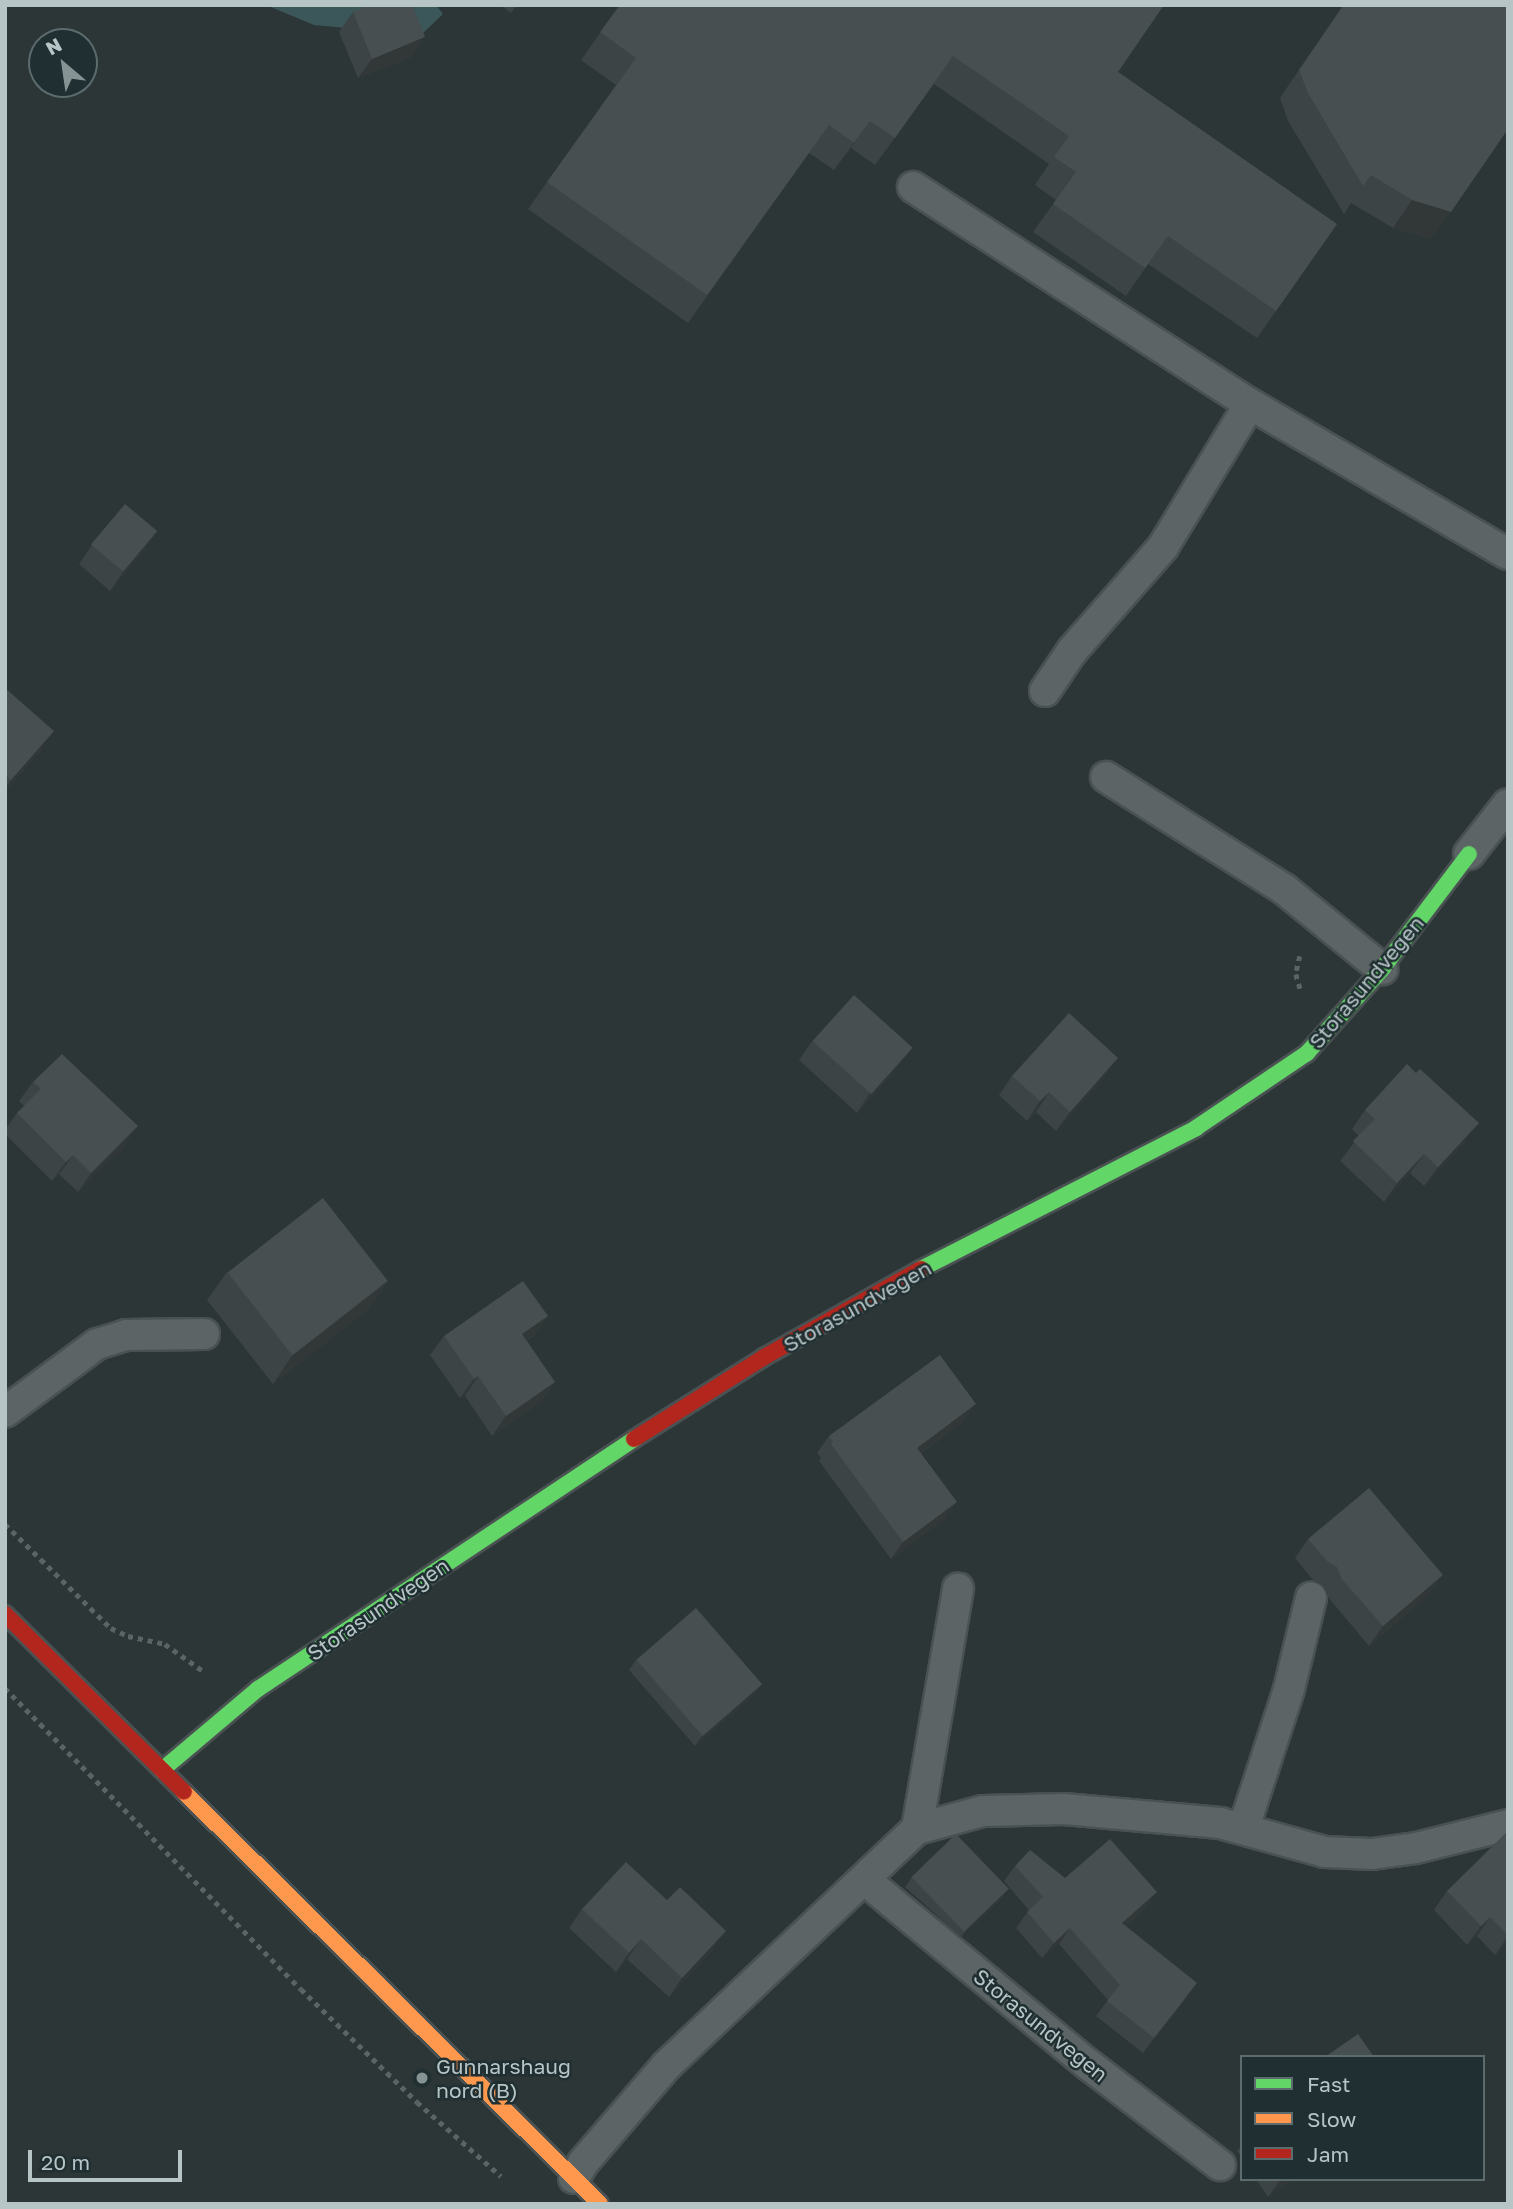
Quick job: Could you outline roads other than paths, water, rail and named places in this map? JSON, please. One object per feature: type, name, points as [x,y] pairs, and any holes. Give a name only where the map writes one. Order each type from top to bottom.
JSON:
[{"type":"street","name":"Storasundvegen","points":[[162,1770],[258,1689],[645,1432],[764,1357],[954,1251],[1196,1128],[1307,1053],[1382,969],[1469,854]]},
{"type":"street","points":[[5,1614],[600,2204]]},
{"type":"lane","points":[[913,187],[1250,404],[1508,554]]},
{"type":"lane","points":[[1045,691],[1072,651],[1163,547],[1250,404]]},
{"type":"lane","points":[[1106,777],[1284,889],[1382,969]]},
{"type":"lane","name":"Storasundvegen","points":[[1469,854],[1508,804]]},
{"type":"lane","points":[[5,1412],[97,1344],[126,1335],[204,1334]]},
{"type":"lane","points":[[917,1829],[958,1588]]},
{"type":"lane","points":[[1244,1827],[1289,1689],[1311,1598]]},
{"type":"lane","points":[[574,2178],[583,2163],[666,2066],[917,1829],[983,1811],[1064,1809],[1244,1827],[1325,1852],[1372,1854],[1416,1848],[1508,1825]]},
{"type":"lane","name":"Storasundvegen","points":[[865,1880],[1089,2065],[1220,2165]]},
{"type":"water","points":[[266,5],[436,5],[443,14],[421,35],[314,25]]},
{"type":"place","name":"Gunnarshaug nord (B)","points":[[422,2078]]}]
